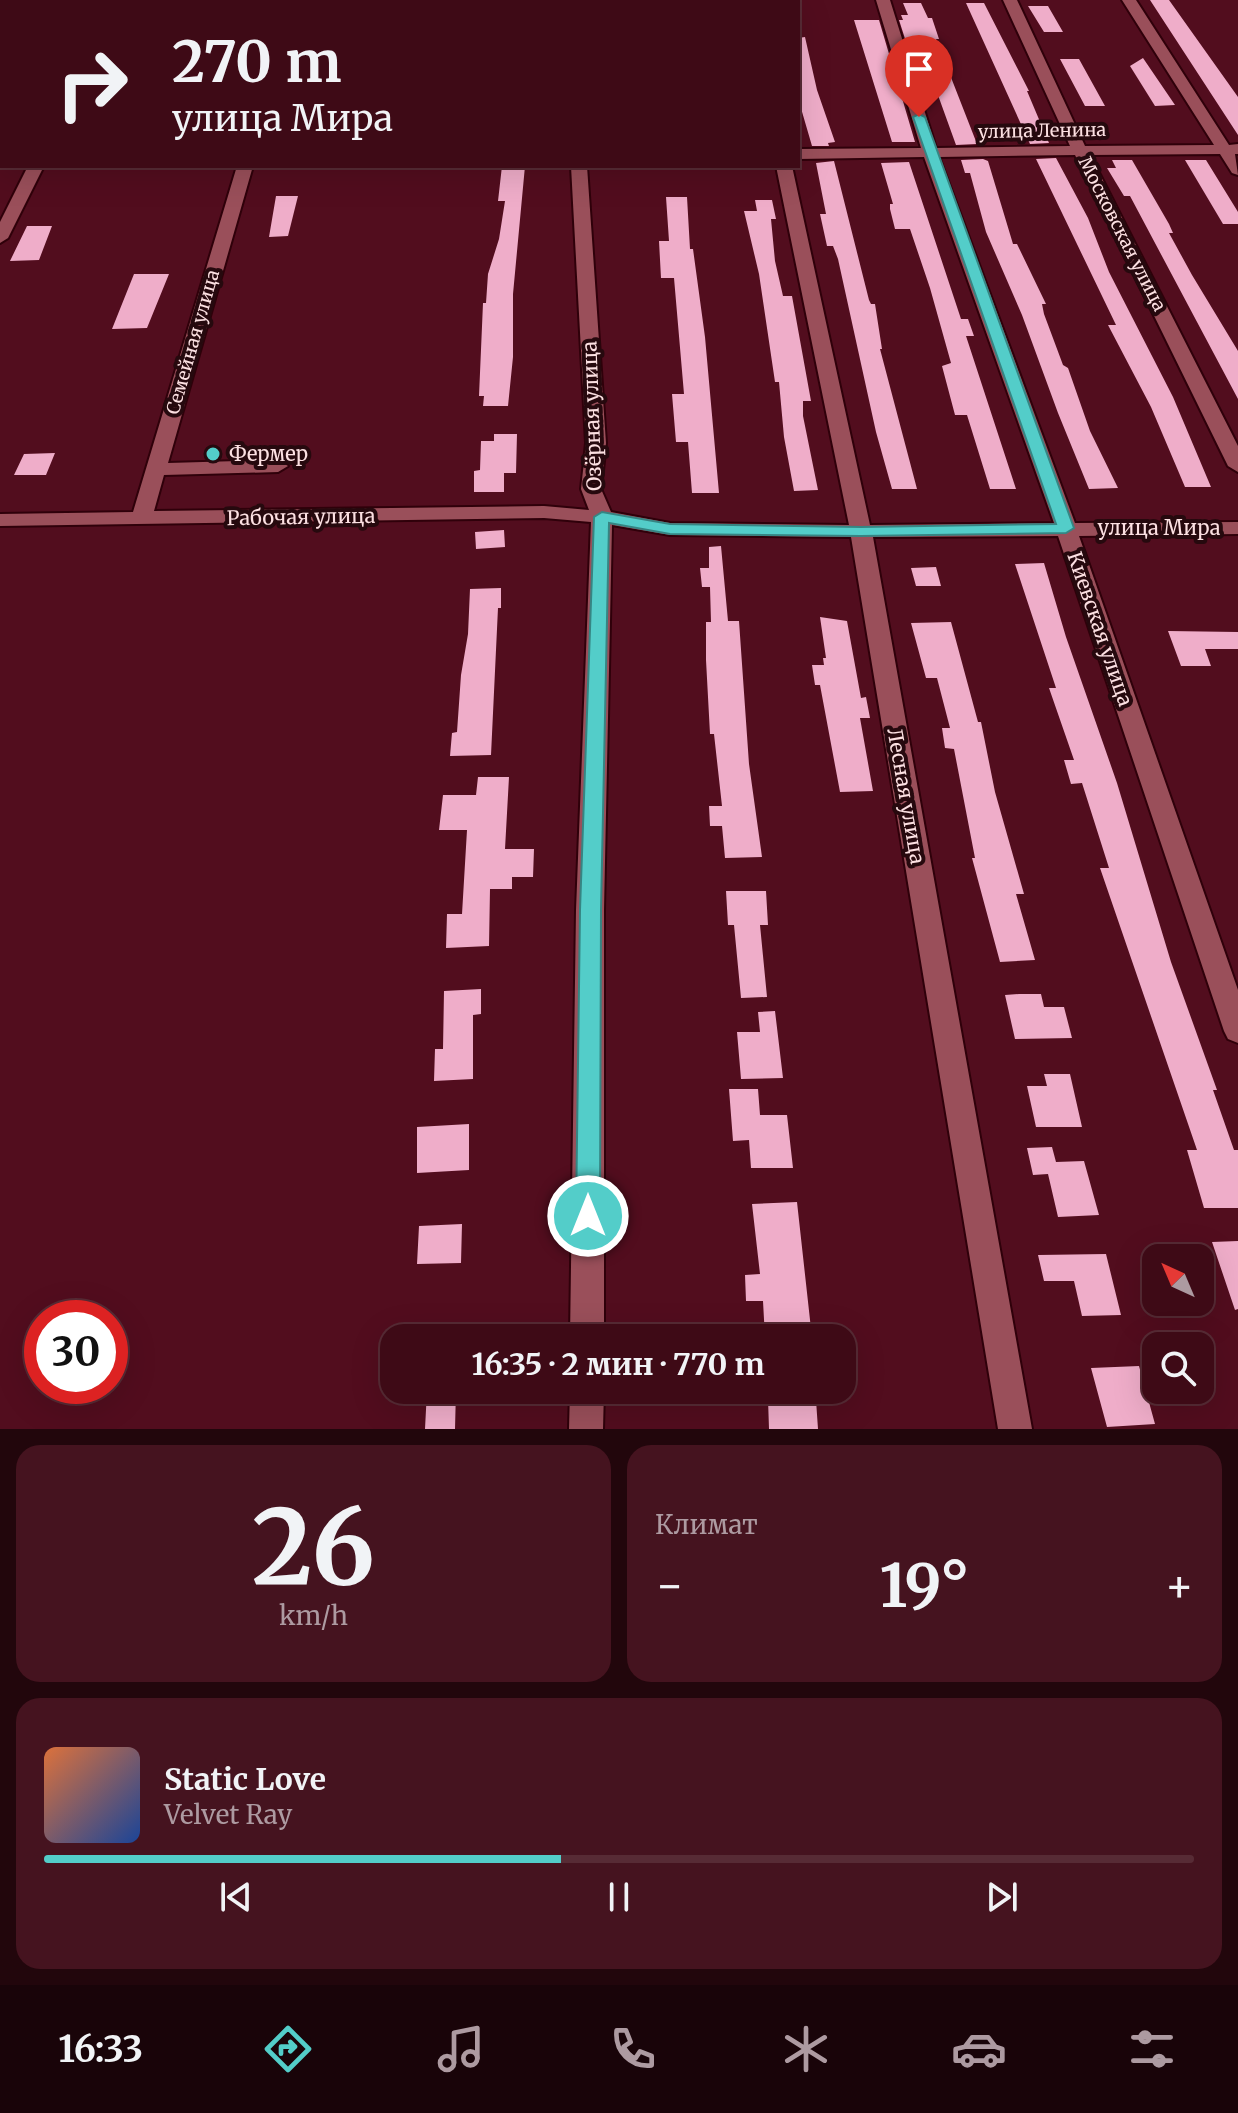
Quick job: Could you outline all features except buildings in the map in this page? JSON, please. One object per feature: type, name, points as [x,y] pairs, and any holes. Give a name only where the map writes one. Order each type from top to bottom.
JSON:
[{"type":"street","name":"Киевская улица","points":[[883,0],[930,153],[1066,528],[1238,1031]]},
{"type":"street","name":"Московская улица","points":[[1010,0],[1080,151],[1238,466]]},
{"type":"street","points":[[1129,0],[1231,149],[1238,170]]},
{"type":"street","name":"улица Ленина","points":[[800,154],[1231,149]]},
{"type":"street","points":[[0,238],[35,168]]},
{"type":"street","name":"Семейная улица","points":[[141,519],[244,168]]},
{"type":"street","name":"Озёрная улица","points":[[579,168],[596,443],[591,489],[602,517],[590,910],[587,1324]]},
{"type":"street","name":"Лесная улица","points":[[784,168],[861,531],[1015,1429]]},
{"type":"street","points":[[156,469],[278,466]]},
{"type":"street","name":"Рабочая улица","points":[[0,520],[544,512],[602,517]]},
{"type":"street","name":"улица Мира","points":[[602,517],[670,529],[1238,528]]},
{"type":"street","points":[[586,1429],[587,1404]]},
{"type":"place","name":"Фермер","points":[[213,454]]},
{"type":"route","points":[[588,1216],[590,910],[602,517],[670,529],[861,531],[1066,528],[919,117]]}]
